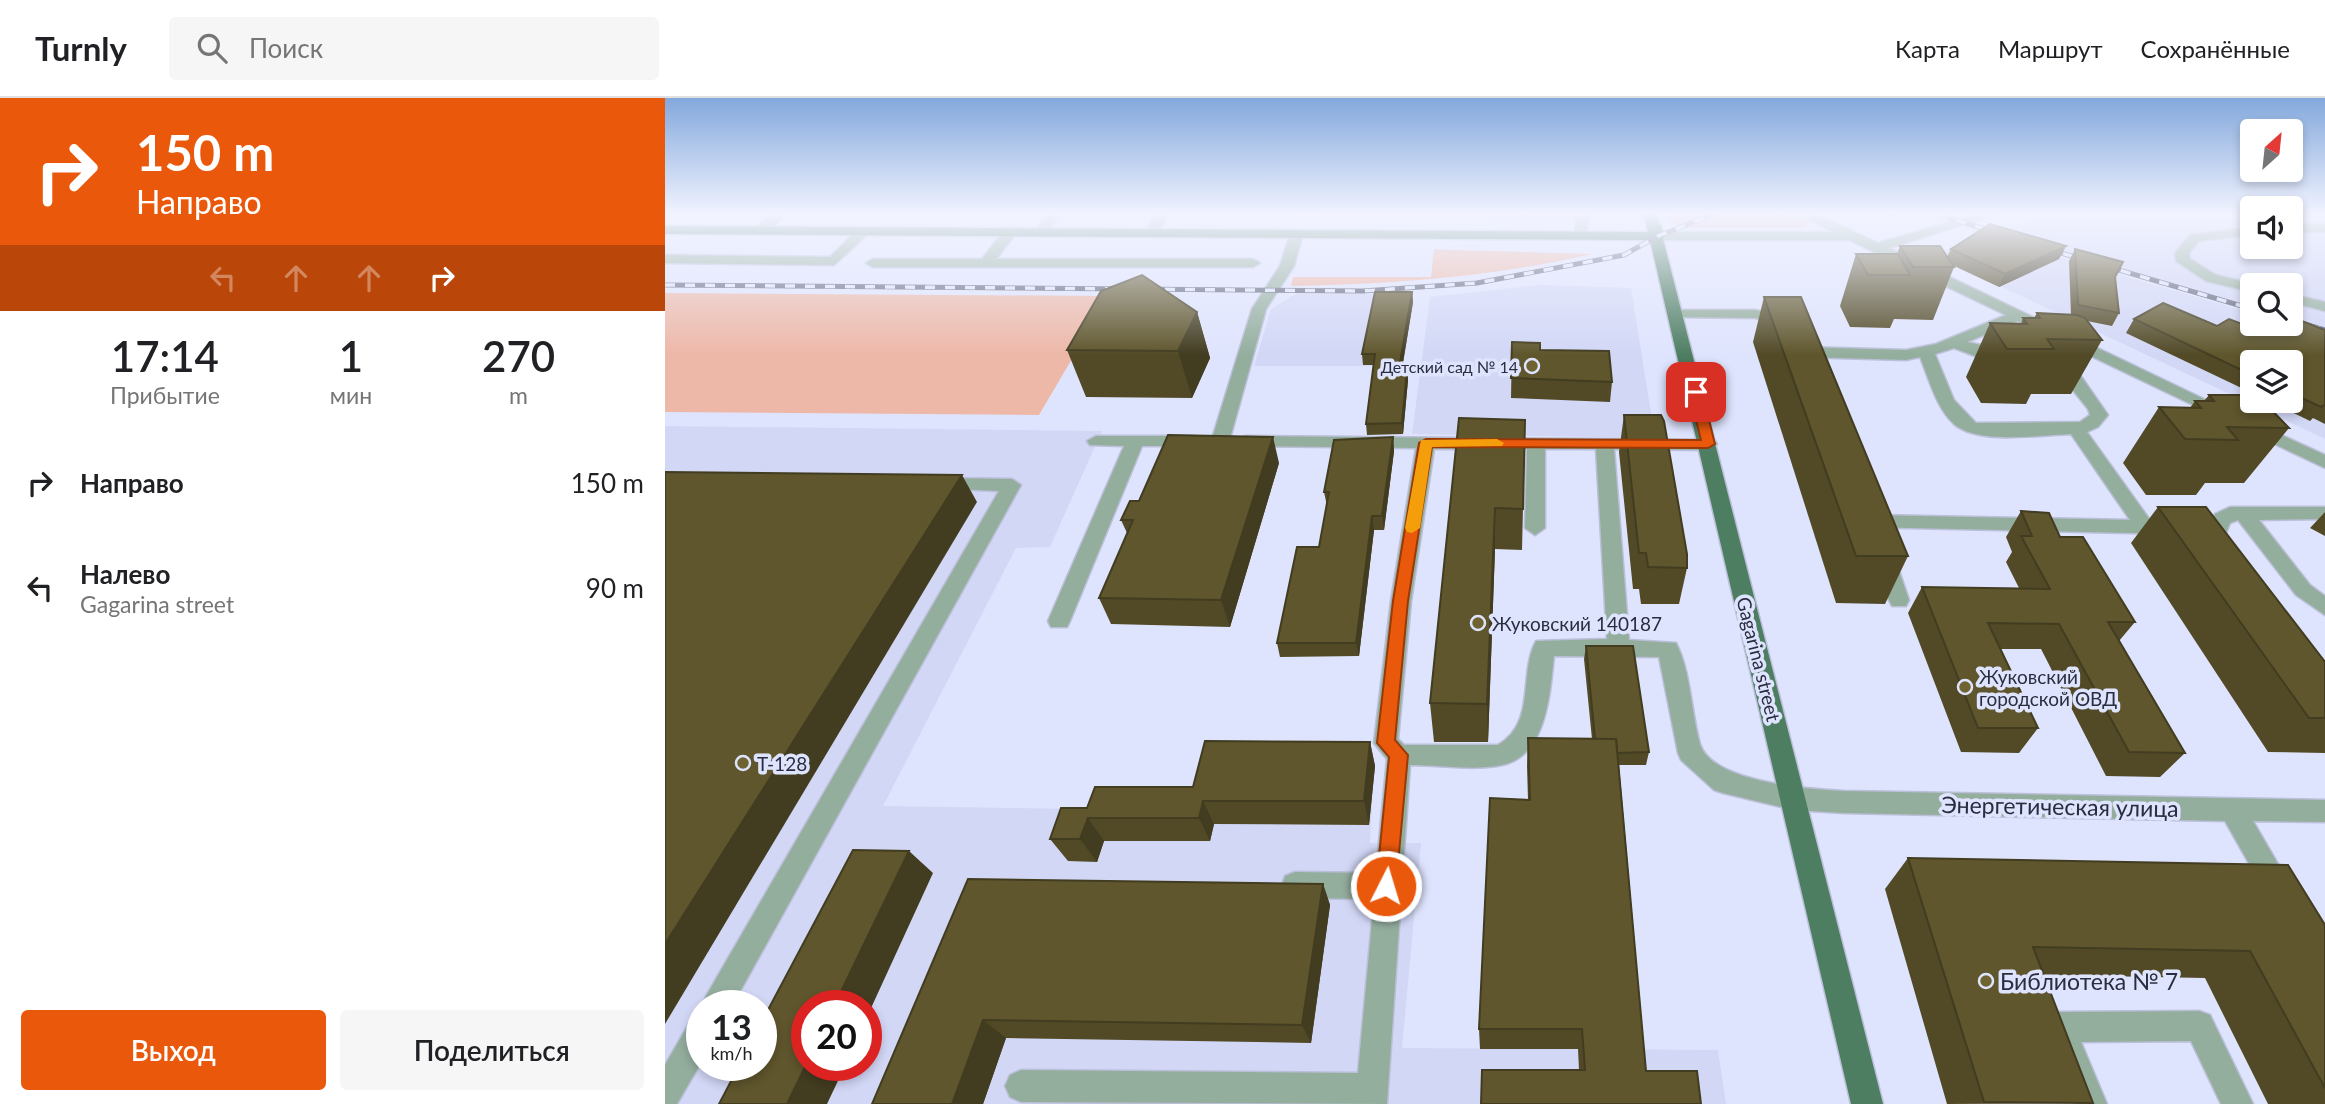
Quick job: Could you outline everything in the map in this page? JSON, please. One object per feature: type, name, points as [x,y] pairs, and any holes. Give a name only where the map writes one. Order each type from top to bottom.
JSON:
[{"type":"main road","name":"Gagarina street","points":[[1664,261],[1867,1104]]},
{"type":"street","points":[[1220,442],[1259,309],[1275,299],[1288,261]]},
{"type":"street","points":[[1905,261],[2325,462]]},
{"type":"street","points":[[2183,261],[2197,271],[2240,284]]},
{"type":"street","points":[[873,263],[1253,263]]},
{"type":"street","points":[[2303,301],[2325,307]]},
{"type":"street","points":[[1676,314],[1777,317],[1791,324],[1805,358],[1906,355],[1926,351],[2018,315]]},
{"type":"street","points":[[1954,342],[1975,351],[2022,355]]},
{"type":"street","points":[[1926,351],[1952,413],[1969,429],[1982,431],[2087,427],[2099,415],[2096,407],[2071,383],[2068,369],[2040,358]]},
{"type":"street","points":[[2076,429],[2145,527]]},
{"type":"street","points":[[1096,441],[1708,444]]},
{"type":"street","points":[[1059,621],[1135,441]]},
{"type":"street","points":[[1426,443],[1401,601],[1386,743],[1399,755],[1501,755],[1511,751],[1527,730],[1537,709],[1544,648],[1619,649],[1605,444]]},
{"type":"street","points":[[1535,528],[1536,443]]},
{"type":"street","points":[[725,990],[1012,485],[915,484]]},
{"type":"street","points":[[2243,513],[2303,590],[2325,607]]},
{"type":"street","points":[[1899,600],[1874,529],[2219,528],[2222,519],[2230,514],[2325,513]]},
{"type":"street","points":[[2188,527],[2204,549]]},
{"type":"street","name":"Энергетическая улица","points":[[1619,649],[1668,649],[1690,752],[1723,782],[1794,799],[2325,811]]},
{"type":"street","points":[[1021,1086],[1370,1097],[1399,755]]},
{"type":"street","points":[[2234,811],[2293,912]]},
{"type":"street","points":[[1274,885],[1386,886]]},
{"type":"street","points":[[2091,1104],[2060,1027],[2199,1026],[2237,1104]]},
{"type":"street","points":[[665,1095],[686,1059]]},
{"type":"shaded area","points":[[1433,261],[1560,261],[1442,278],[1291,286],[1293,277],[1431,277]]},
{"type":"shaded area","points":[[1947,261],[2073,261],[2240,310],[2240,336],[2303,336],[2303,328],[2325,334],[2325,439],[2270,413],[2303,413],[2303,350],[2240,350],[2240,399]]},
{"type":"shaded area","points":[[2079,261],[2325,261],[2325,331],[2303,325],[2303,273],[2240,273],[2240,307]]},
{"type":"shaded area","name":"Детский сад № 14","points":[[1539,285],[1631,288],[1655,438],[1412,434],[1430,297]]},
{"type":"shaded area","points":[[665,293],[1109,296],[1039,415],[665,412]]},
{"type":"shaded area","points":[[1297,293],[1378,294],[1413,302],[1403,366],[1254,366],[1271,309]]},
{"type":"shaded area","points":[[665,426],[1102,431],[1050,547],[1016,548],[883,806],[1206,811],[1374,767],[1370,843],[1421,843],[1402,1048],[1718,1050],[1726,1104],[665,1104]]},
{"type":"building","points":[[1860,261],[1902,261],[1910,275],[1868,275]]},
{"type":"building","points":[[1909,261],[1950,261],[1954,267],[1913,267]]},
{"type":"building","points":[[1977,261],[2033,261],[2005,274]]},
{"type":"building","points":[[2076,261],[2123,262],[2115,277],[2119,313],[2078,305]]},
{"type":"building","points":[[1142,275],[1197,312],[1178,351],[1067,350],[1101,291]]},
{"type":"building","points":[[1375,292],[1412,292],[1399,369],[1407,369],[1402,423],[1366,424],[1375,354],[1362,354]]},
{"type":"building","points":[[1764,297],[1801,297],[1908,556],[1856,556]]},
{"type":"building","points":[[2163,303],[2217,326],[2229,319],[2240,323],[2240,336],[2303,336],[2303,321],[2325,330],[2325,405],[2321,407],[2303,399],[2303,350],[2240,350],[2240,369],[2134,319]]},
{"type":"building","points":[[2037,313],[2077,315],[2085,318],[2102,340],[2047,339],[2054,349],[2007,349],[1990,323],[2027,324],[2023,318],[2040,318]]},
{"type":"building","points":[[1512,342],[1540,343],[1540,350],[1609,351],[1612,382],[1511,378]]},
{"type":"building","points":[[2209,395],[2240,395],[2240,413],[2275,413],[2289,428],[2227,427],[2238,440],[2185,439],[2159,407],[2201,408],[2195,401],[2214,401]]},
{"type":"building","points":[[1624,415],[1661,415],[1664,421],[1687,554],[1687,568],[1648,567],[1646,553],[1639,553]]},
{"type":"building","points":[[1459,418],[1525,420],[1523,509],[1495,508],[1487,704],[1430,703]]},
{"type":"building","points":[[1168,435],[1273,437],[1221,600],[1099,598],[1133,520],[1121,520],[1130,501],[1139,501]]},
{"type":"building","points":[[1393,437],[1382,516],[1372,516],[1356,643],[1277,643],[1297,547],[1319,547],[1329,492],[1324,492],[1334,440]]},
{"type":"building","name":"Т-128","points":[[665,472],[962,475],[665,944]]},
{"type":"building","points":[[2158,507],[2206,507],[2325,662],[2325,718],[2309,718]]},
{"type":"building","points":[[2021,511],[2049,513],[2060,537],[2083,537],[2135,622],[2108,622],[2185,753],[2129,752],[2059,624],[1988,623],[2038,728],[1978,728],[1922,587],[2050,589],[2021,536],[2032,536]]},
{"type":"building","points":[[1586,646],[1633,646],[1649,752],[1617,753],[1616,739],[1595,739]]},
{"type":"building","points":[[1528,738],[1616,739],[1646,1071],[1697,1071],[1701,1104],[1481,1104],[1482,1070],[1585,1070],[1582,1029],[1479,1029],[1490,798],[1530,800]]},
{"type":"building","points":[[1205,741],[1370,742],[1364,801],[1203,801],[1199,818],[1088,818],[1080,839],[1050,839],[1061,808],[1087,808],[1095,787],[1193,787]]},
{"type":"building","points":[[853,850],[909,851],[842,990],[791,990],[791,1081],[798,1081],[787,1104],[719,1104],[731,1081],[777,1081],[777,993]]},
{"type":"building","points":[[1908,858],[2288,865],[2325,925],[2325,1088],[2250,951],[2033,947],[2093,1103],[1984,1102]]},
{"type":"building","points":[[968,879],[1323,884],[1302,1025],[983,1020],[952,1104],[872,1104]]},
{"type":"railway","points":[[665,285],[1363,291],[1477,283],[1593,261]]},
{"type":"railway","points":[[2088,261],[2240,305]]},
{"type":"railway","points":[[2303,324],[2325,330]]},
{"type":"slow traffic","points":[[1412,528],[1426,443],[1497,443]]},
{"type":"place","name":"Детский сад № 14","points":[[1532,366]]},
{"type":"place","name":"Жуковский 140187","points":[[1478,623]]},
{"type":"place","name":"Жуковский городской ОВД","points":[[1965,687]]},
{"type":"place","name":"Т-128","points":[[743,763]]},
{"type":"place","name":"Библиотека № 7","points":[[1986,981]]},
{"type":"route","points":[[1386,886],[1399,755],[1386,743],[1401,601],[1426,443],[1708,444],[1696,392]]}]
